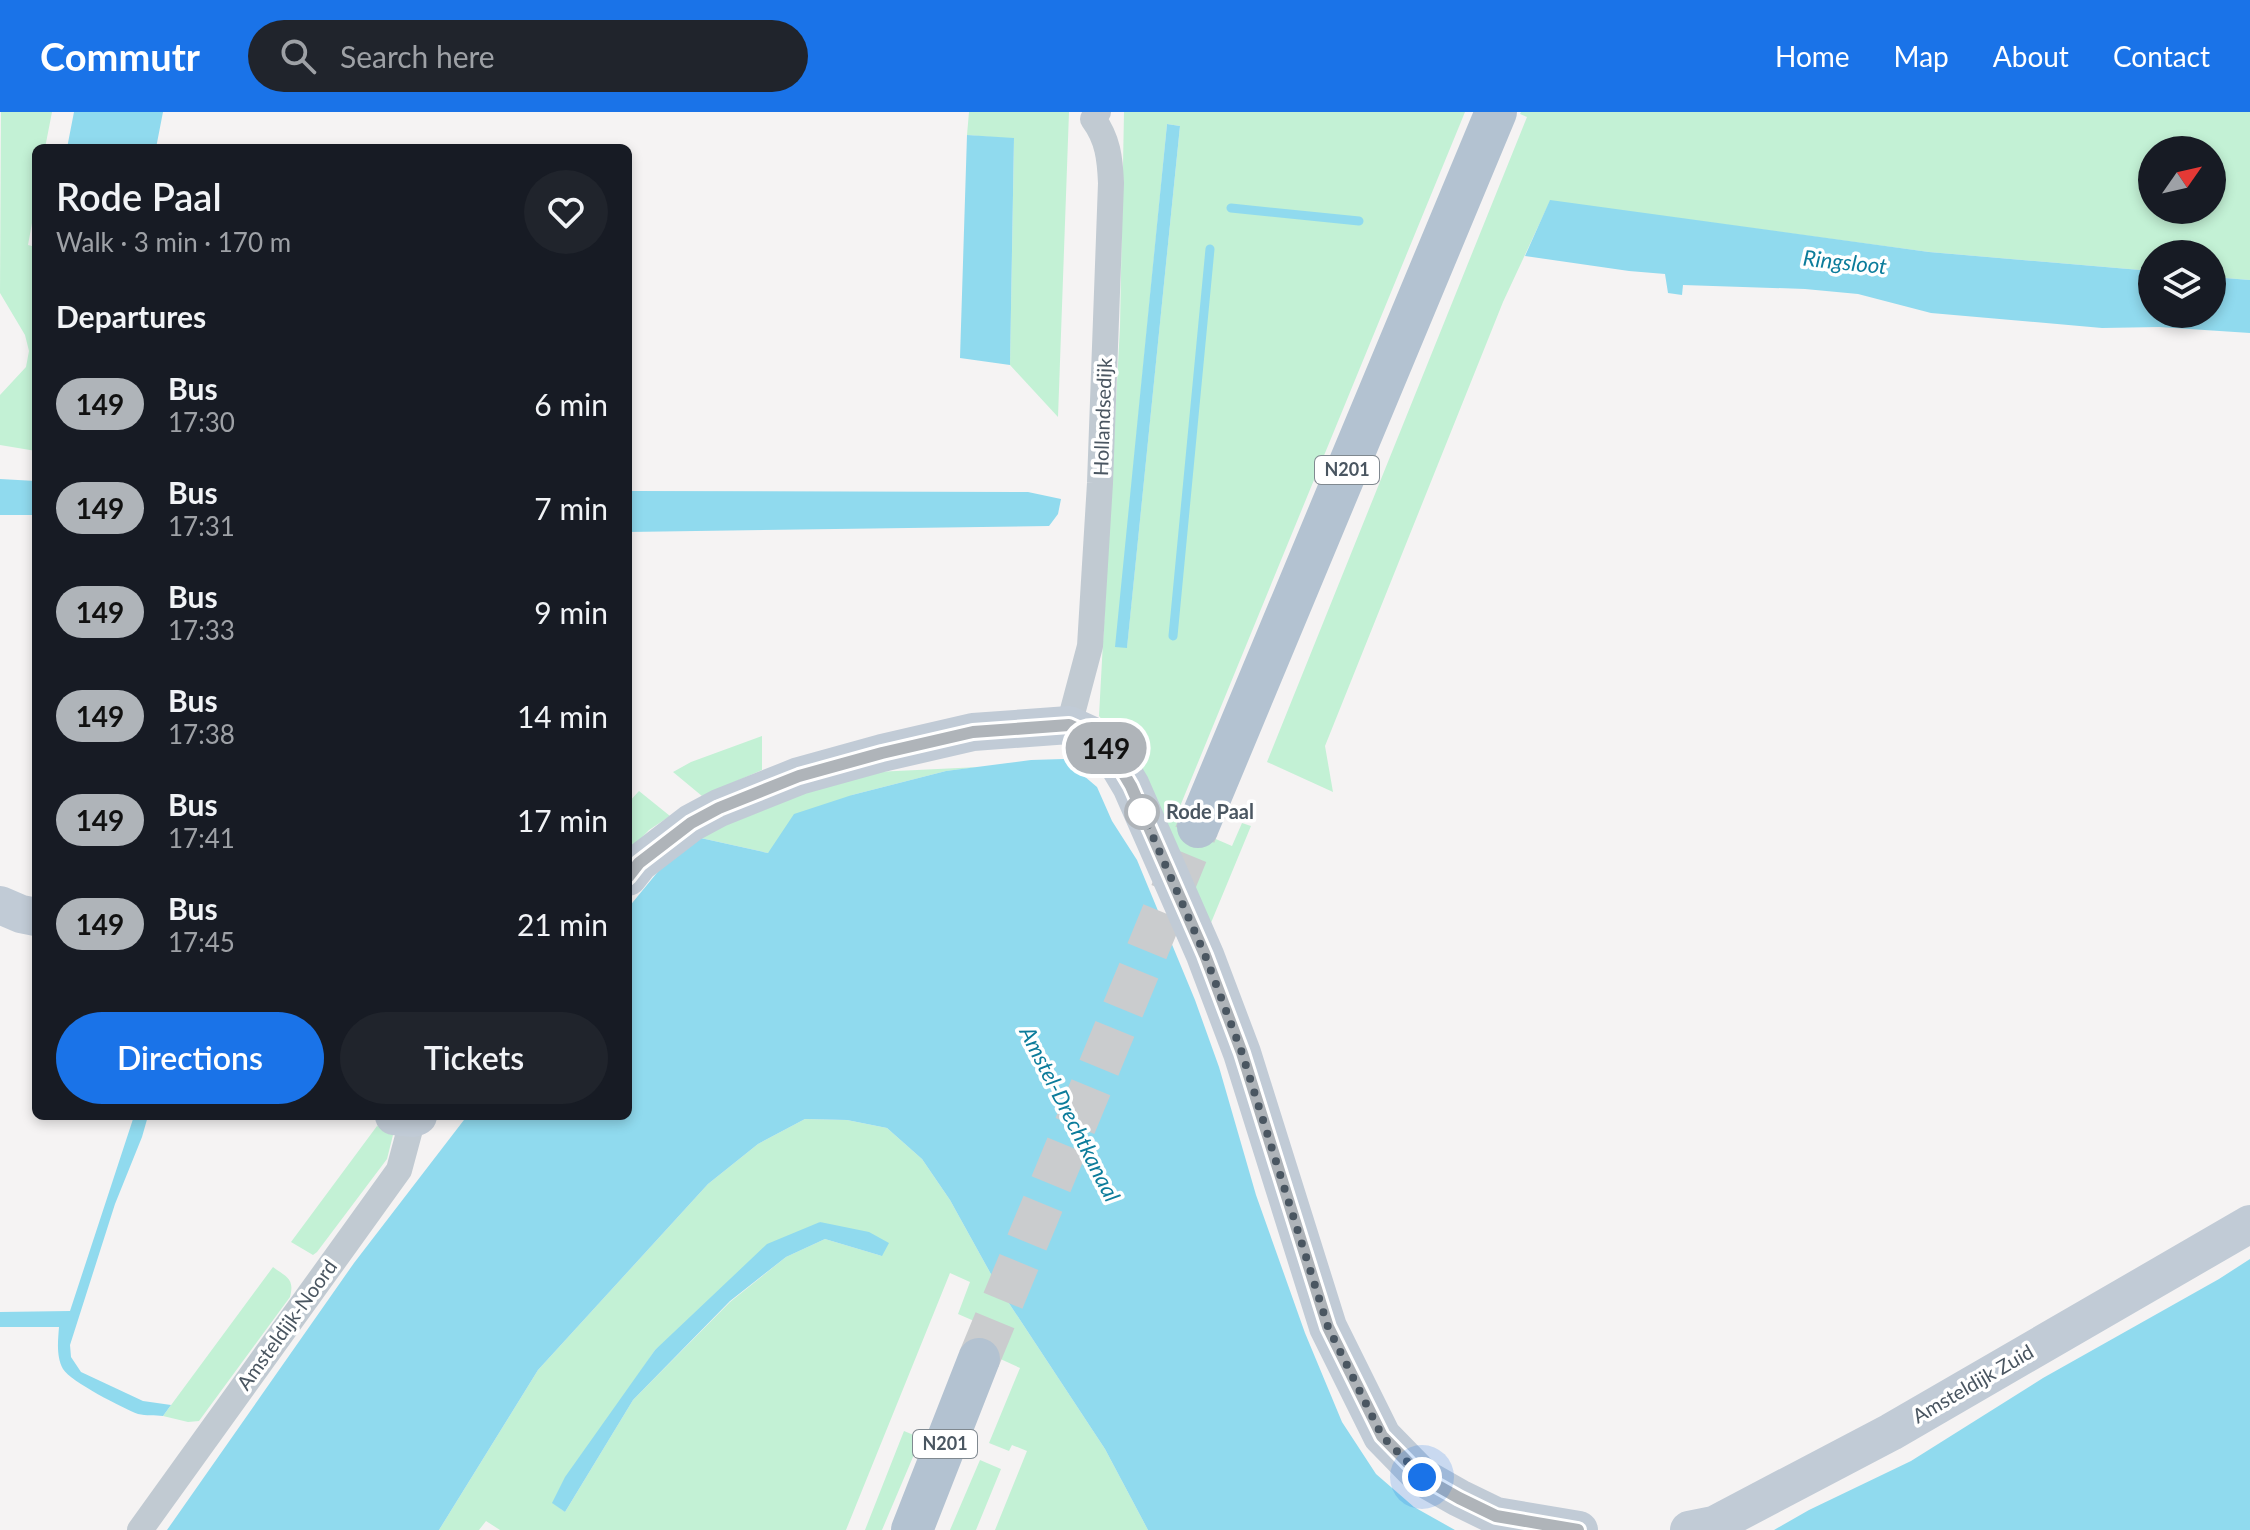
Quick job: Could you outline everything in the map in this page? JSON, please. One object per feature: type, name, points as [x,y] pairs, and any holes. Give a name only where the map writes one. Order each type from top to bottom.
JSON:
[{"type":"main road","name":"N201","points":[[1198,827],[1496,112]]},
{"type":"main road","name":"N201","points":[[912,1530],[979,1359]]},
{"type":"street","name":"Hollandsedijk","points":[[1069,725],[1090,646],[1110,257],[1110,156],[1092,114]]},
{"type":"street","points":[[632,872],[691,823],[719,808],[799,776],[973,732],[1069,725],[1093,736],[1112,754],[1131,786],[1205,955],[1242,1053],[1328,1327],[1382,1436],[1422,1477],[1496,1516],[1579,1530]]},
{"type":"street","points":[[0,905],[32,916]]},
{"type":"street","name":"Amsteldijk-Noord","points":[[140,1530],[399,1170],[407,1120]]},
{"type":"street","name":"Amsteldijk Zuid","points":[[1689,1530],[1714,1525],[1891,1432],[2250,1224]]},
{"type":"green space","points":[[1,112],[52,112],[46,144],[32,144],[32,223],[28,245],[32,246],[32,450],[0,445],[0,395],[26,367],[29,351],[25,335],[0,293]]},
{"type":"green space","points":[[969,112],[1069,112],[1058,417],[1010,365],[1014,139],[967,135]]},
{"type":"green space","points":[[1124,112],[1465,112],[1174,821],[1232,846],[1242,823],[1251,826],[1208,930],[1119,740],[1099,716],[1120,327]],"holes":[[[1167,124],[1180,126],[1127,647],[1116,647]]]},
{"type":"green space","points":[[1521,112],[2250,112],[2250,280],[2226,278],[2226,240],[2138,240],[2138,270],[1929,252],[1550,201],[1503,302],[1325,746],[1333,792],[1267,762],[1527,117]]},
{"type":"green space","points":[[762,736],[762,770],[702,796],[673,772],[691,762]]},
{"type":"green space","points":[[979,767],[946,771],[852,795],[768,853],[696,837],[855,773]]},
{"type":"green space","points":[[639,791],[670,816],[649,830],[632,848],[632,799]]},
{"type":"green space","points":[[805,1119],[847,1120],[887,1128],[922,1159],[950,1200],[997,1285],[1105,1449],[1148,1530],[995,1530],[1027,1451],[1012,1445],[1009,1451],[989,1443],[1020,1368],[972,1346],[981,1324],[958,1314],[970,1282],[950,1273],[846,1530],[500,1530],[486,1521],[479,1530],[439,1530],[538,1370],[708,1184],[758,1144]],"holes":[[[820,1222],[882,1256],[825,1239],[786,1257],[730,1302],[633,1400],[565,1512],[553,1503],[655,1350]]]},
{"type":"green space","points":[[377,1126],[394,1131],[387,1159],[317,1252],[313,1255],[291,1242]]},
{"type":"green space","points":[[273,1267],[290,1282],[290,1297],[199,1421],[188,1422],[163,1416]]},
{"type":"green space","points":[[904,1431],[921,1438],[882,1530],[865,1530]]},
{"type":"green space","points":[[980,1460],[1001,1469],[976,1530],[950,1530]]},
{"type":"water","points":[[74,112],[163,112],[157,144],[68,144]]},
{"type":"water","points":[[1167,124],[1180,126],[1127,648],[1115,647]]},
{"type":"water","points":[[967,135],[1014,138],[1010,365],[960,358]]},
{"type":"water","name":"Ringsloot","points":[[1550,200],[1929,252],[2138,270],[2138,327],[2102,328],[1931,313],[1858,294],[1805,289],[1683,285],[1682,295],[1668,293],[1665,274],[1525,256]]},
{"type":"water","points":[[2226,278],[2250,280],[2250,333],[2174,328],[2226,328]]},
{"type":"water","points":[[0,479],[32,481],[32,515],[0,515]]},
{"type":"water","points":[[632,491],[1028,492],[1061,499],[1058,514],[1049,526],[632,532]]},
{"type":"water","name":"Amstel-Drechtkanaal","points":[[1064,759],[1097,787],[1112,821],[1137,860],[1195,1000],[1219,1067],[1256,1195],[1305,1333],[1342,1422],[1376,1474],[1414,1507],[1455,1530],[1148,1530],[1105,1449],[997,1285],[950,1200],[922,1159],[887,1128],[847,1120],[805,1119],[758,1144],[708,1184],[538,1370],[439,1530],[167,1530],[354,1263],[464,1120],[632,1120],[632,903],[670,857],[696,837],[768,853],[794,814],[852,795],[946,771]]},
{"type":"water","points":[[133,1120],[147,1120],[115,1204],[70,1345],[71,1357],[81,1372],[143,1401],[171,1405],[163,1416],[141,1415],[131,1411],[76,1381],[63,1369],[59,1359],[59,1327],[0,1327],[0,1312],[70,1311]]},
{"type":"water","points":[[820,1222],[869,1232],[889,1243],[882,1256],[825,1239],[786,1257],[730,1301],[633,1400],[565,1512],[552,1503],[565,1477],[655,1350],[767,1244]]},
{"type":"water","points":[[2250,1259],[2250,1530],[1774,1530],[1911,1461],[2043,1378]]},
{"type":"waterway","points":[[1231,208],[1359,221]]},
{"type":"waterway","points":[[1173,636],[1210,249]]},
{"type":"tunnel","points":[[979,1359],[1198,827]]},
{"type":"bus line","name":"149","points":[[632,872],[691,823],[719,808],[799,776],[973,732],[1069,725],[1093,736],[1112,754],[1131,786],[1205,955],[1242,1053],[1328,1327],[1382,1436],[1422,1477],[1496,1516],[1578,1530]]},
{"type":"place","name":"Rode Paal","points":[[1142,812]]},
{"type":"route","points":[[1142,812],[1205,955],[1242,1053],[1328,1327],[1382,1436],[1422,1477]]}]
